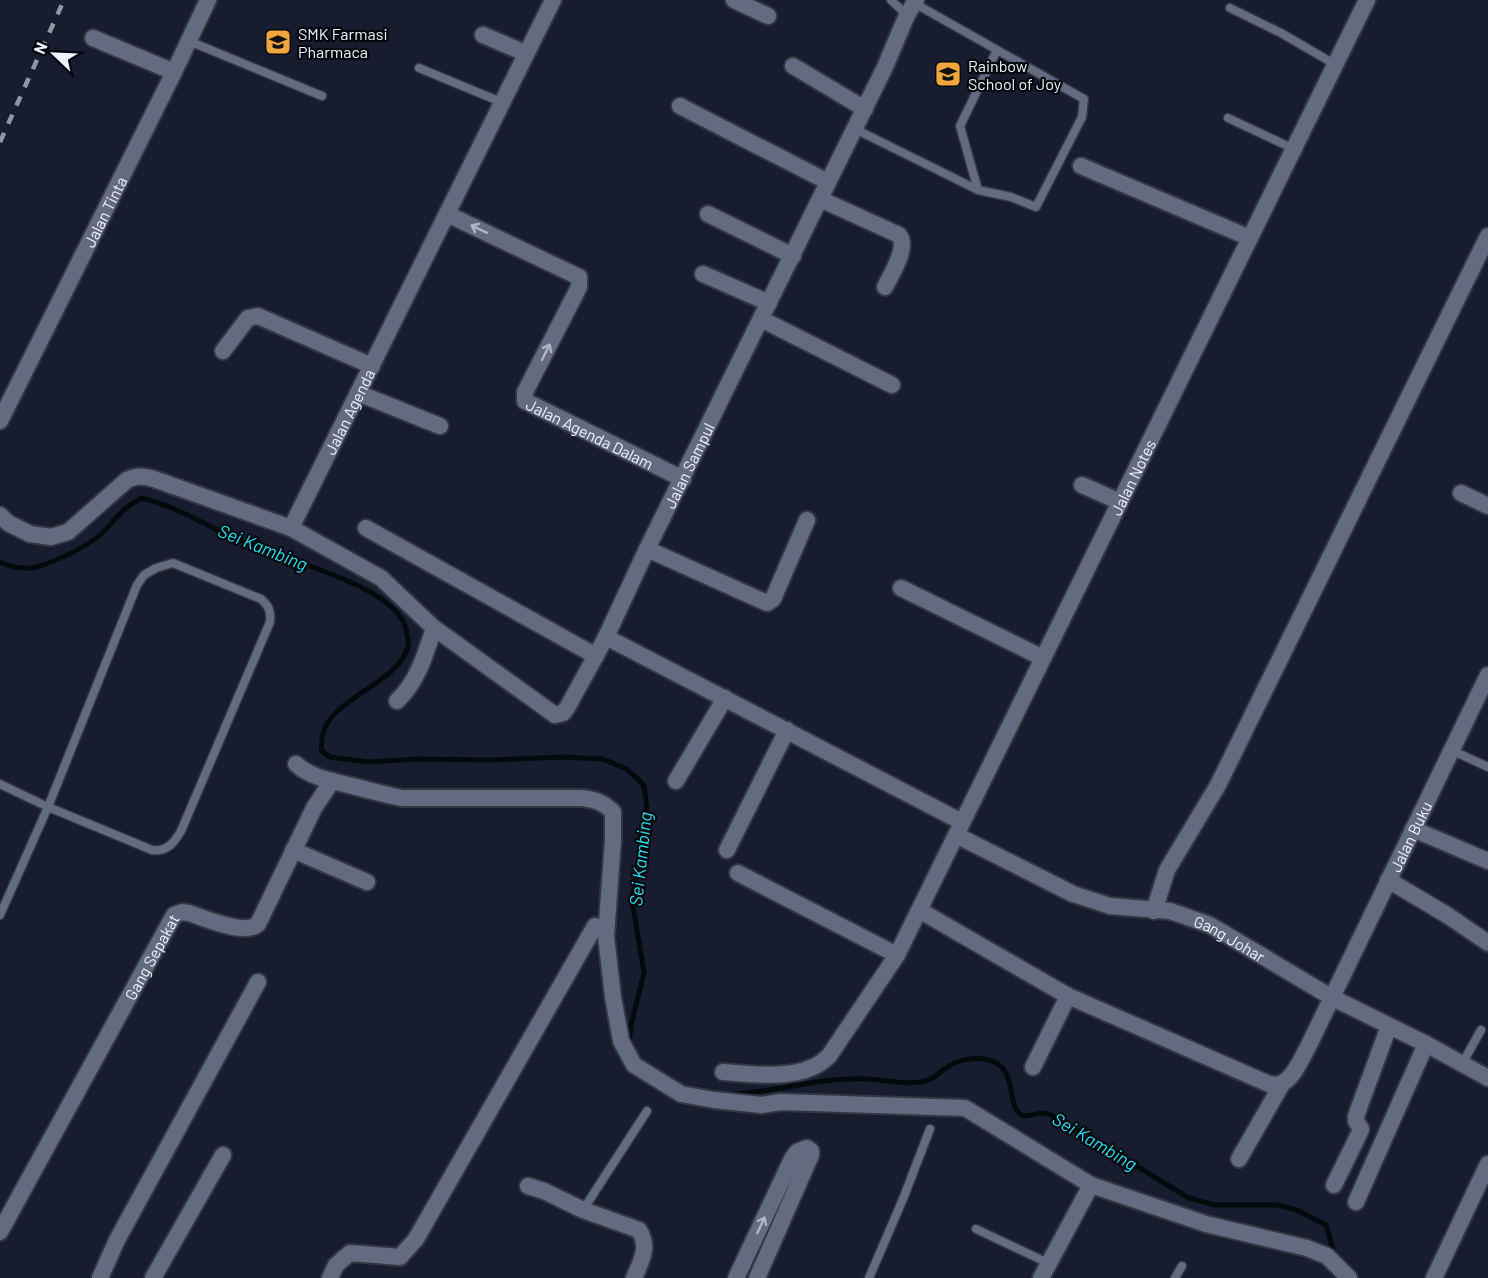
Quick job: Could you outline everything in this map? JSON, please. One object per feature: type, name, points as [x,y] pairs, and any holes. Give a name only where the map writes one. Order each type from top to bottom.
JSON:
[{"type":"street","name":"Jalan Tinta","points":[[0,421],[208,0]]},
{"type":"street","name":"Jalan Agenda","points":[[291,528],[553,0]]},
{"type":"street","points":[[734,0],[768,16]]},
{"type":"street","name":"Jalan Notes","points":[[723,1072],[774,1074],[816,1067],[829,1056],[897,955],[1368,0]]},
{"type":"street","name":"Jalan Sampul","points":[[434,628],[555,715],[563,713],[567,708],[606,637],[647,549],[885,68],[913,6]]},
{"type":"street","points":[[483,35],[525,53]]},
{"type":"street","points":[[93,38],[174,72]]},
{"type":"street","points":[[793,66],[865,109]]},
{"type":"street","points":[[680,106],[828,182]]},
{"type":"street","points":[[1081,166],[1250,238]]},
{"type":"street","points":[[820,199],[902,238],[903,246],[885,287]]},
{"type":"street","name":"Jalan Agenda Dalam","points":[[447,214],[579,277],[579,287],[525,392],[525,401],[683,479]]},
{"type":"street","points":[[708,214],[792,256]]},
{"type":"street","points":[[1154,911],[1167,870],[1218,785],[1488,236]]},
{"type":"street","points":[[703,274],[769,303]]},
{"type":"street","points":[[223,351],[248,318],[258,316],[372,366]]},
{"type":"street","points":[[761,319],[892,386]]},
{"type":"street","points":[[358,393],[440,426]]},
{"type":"street","points":[[0,515],[8,523],[30,534],[51,537],[68,532],[127,480],[134,476],[142,476],[154,478],[291,528],[381,578],[434,628],[420,670],[407,691],[397,701]]},
{"type":"street","points":[[1082,485],[1120,502]]},
{"type":"street","points":[[1461,493],[1488,506]]},
{"type":"street","points":[[647,549],[767,603],[773,599],[807,520]]},
{"type":"street","points":[[366,528],[596,656]]},
{"type":"street","points":[[901,588],[1043,658]]},
{"type":"street","name":"Gang Johar","points":[[606,637],[788,730],[1073,894],[1110,906],[1170,911],[1210,925],[1331,997],[1488,1078]]},
{"type":"street","name":"Jalan Buku","points":[[1239,1159],[1282,1084],[1290,1079],[1308,1047],[1488,675]]},
{"type":"street","points":[[676,781],[725,698]]},
{"type":"street","points":[[727,850],[788,730]]},
{"type":"street","points":[[296,764],[303,771],[319,778],[380,795],[402,798],[582,798],[606,804],[613,812],[606,936],[621,1041],[634,1065],[681,1094],[761,1105],[781,1102],[965,1108],[1091,1185],[1206,1224],[1307,1248],[1327,1256],[1349,1278]]},
{"type":"street","name":"Gang Sepakat","points":[[0,1232],[174,915],[189,912],[247,929],[258,924],[314,808],[332,781]]},
{"type":"street","points":[[1413,829],[1488,861]]},
{"type":"street","points":[[293,850],[367,882]]},
{"type":"street","points":[[738,873],[897,955]]},
{"type":"street","points":[[1388,880],[1447,915],[1488,943]]},
{"type":"street","points":[[919,910],[1068,996],[1269,1084],[1275,1086],[1282,1084]]},
{"type":"street","points":[[330,1278],[336,1265],[350,1253],[400,1257],[416,1239],[595,926]]},
{"type":"street","points":[[100,1278],[117,1240],[258,982]]},
{"type":"street","points":[[1033,1067],[1068,996]]},
{"type":"street","points":[[1334,1185],[1360,1132],[1356,1116],[1389,1026]]},
{"type":"street","points":[[1356,1202],[1426,1044]]},
{"type":"street","points":[[807,1148],[811,1151],[811,1155],[758,1276],[738,1273],[792,1159],[797,1152],[807,1148]]},
{"type":"street","points":[[153,1278],[223,1155]]},
{"type":"street","points":[[1434,1278],[1488,1164]]},
{"type":"street","points":[[1045,1270],[1091,1185]]},
{"type":"street","points":[[528,1186],[544,1191],[583,1210],[639,1230],[645,1244],[645,1252],[634,1278]]},
{"type":"lane","points":[[855,129],[978,190],[1011,196],[1036,207],[1082,117],[1084,99],[913,6],[891,0]]},
{"type":"lane","points":[[1230,8],[1288,37],[1336,65]]},
{"type":"lane","points":[[189,41],[322,96]]},
{"type":"lane","points":[[978,190],[960,126],[997,50]]},
{"type":"lane","points":[[418,69],[501,102]]},
{"type":"lane","points":[[1228,118],[1294,149]]},
{"type":"lane","points":[[0,784],[48,807],[152,850],[160,851],[175,842],[270,622],[268,605],[261,598],[173,563],[156,568],[144,575],[136,585],[48,807],[0,915]]},
{"type":"lane","points":[[1451,750],[1488,767]]},
{"type":"lane","points":[[1462,1064],[1481,1030]]},
{"type":"lane","points":[[583,1210],[647,1111]]},
{"type":"lane","points":[[869,1278],[930,1129]]},
{"type":"lane","points":[[976,1229],[1045,1270]]},
{"type":"lane","points":[[1174,1278],[1182,1266]]},
{"type":"waterway","name":"Sei Kambing","points":[[0,562],[23,568],[44,565],[94,540],[124,510],[142,498],[157,502],[254,547],[318,569],[367,590],[387,603],[401,618],[407,634],[408,647],[400,662],[388,674],[342,707],[330,719],[323,733],[322,751],[330,757],[368,762],[564,757],[603,759],[626,769],[644,786],[647,807],[632,900],[644,973],[631,1025],[629,1043]]},
{"type":"waterway","name":"Sei Kambing","points":[[731,1094],[833,1080],[867,1079],[916,1083],[931,1079],[944,1069],[963,1060],[976,1058],[988,1060],[1001,1067],[1006,1074],[1014,1105],[1022,1115],[1041,1113],[1051,1115],[1189,1198],[1215,1205],[1278,1205],[1297,1210],[1326,1225],[1334,1253],[1350,1269]]},
{"type":"railway","points":[[0,142],[64,0]]},
{"type":"place","name":"SMK Farmasi Pharmaca","points":[[278,42]]},
{"type":"place","name":"Rainbow School of Joy","points":[[948,74]]}]
